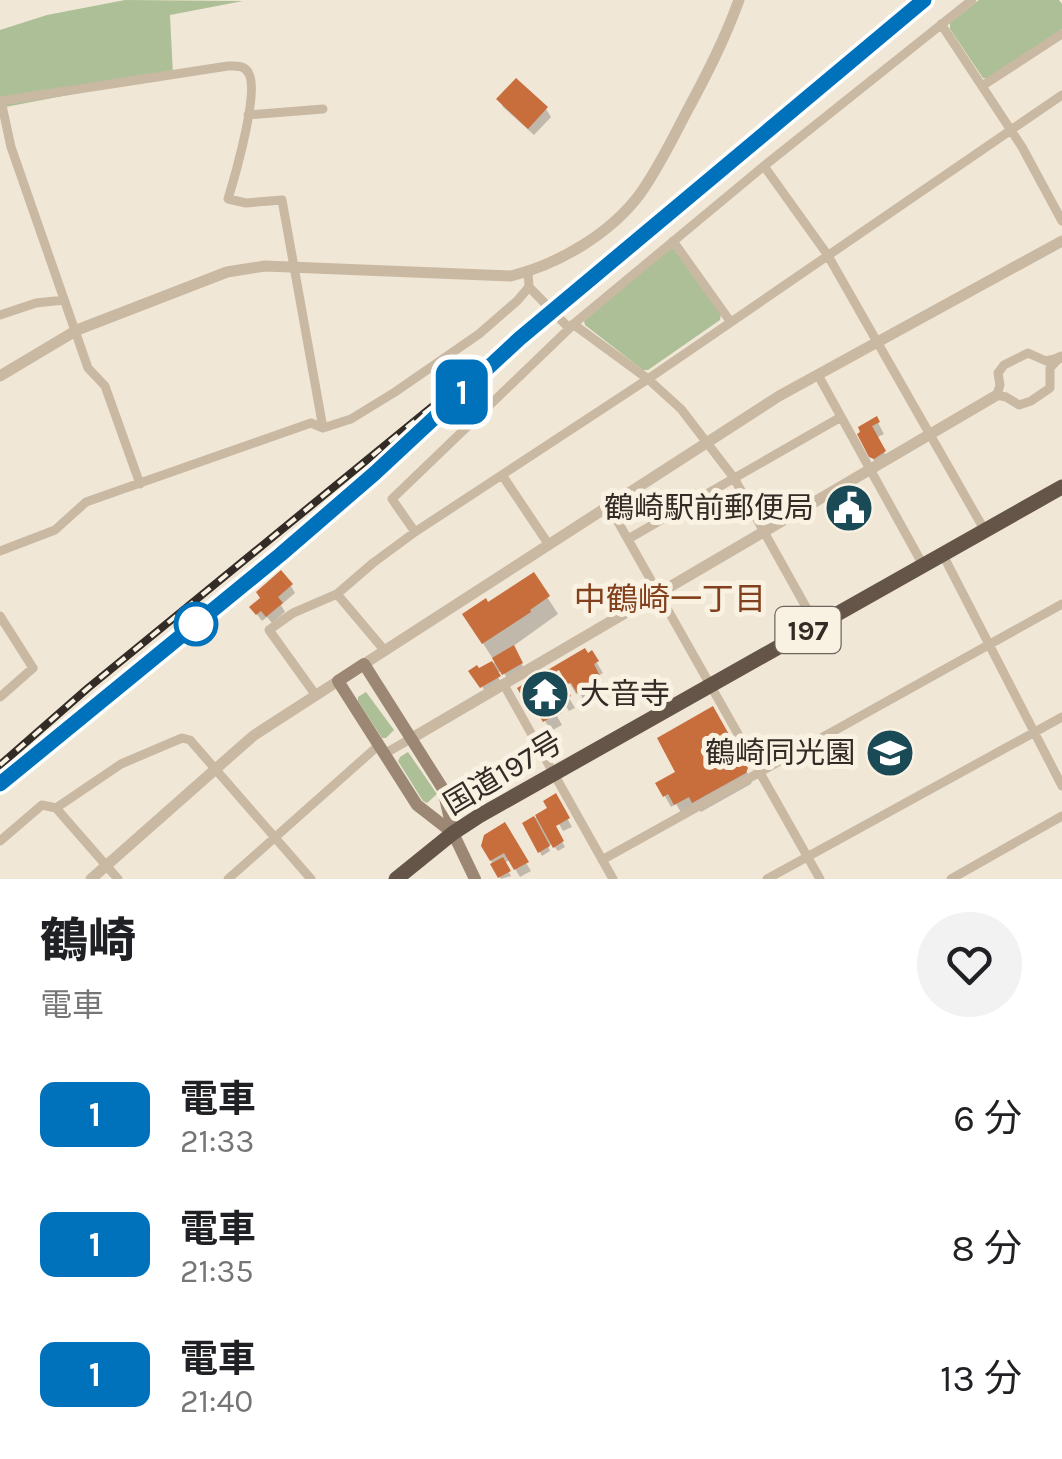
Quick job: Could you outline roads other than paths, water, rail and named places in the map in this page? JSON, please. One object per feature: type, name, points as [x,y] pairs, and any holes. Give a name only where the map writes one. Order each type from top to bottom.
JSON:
[{"type":"highway","name":"国道197号","points":[[396,879],[479,816],[1062,487]]},
{"type":"main road","points":[[452,833],[417,804],[338,681],[364,664],[443,789],[452,833],[475,879]]},
{"type":"street","points":[[0,376],[76,330],[227,272],[265,266],[511,276],[586,244],[639,195],[722,47],[739,0]]},
{"type":"street","points":[[416,532],[392,500],[571,326],[972,0]]},
{"type":"street","points":[[942,24],[1010,130],[1062,222]]},
{"type":"street","points":[[982,86],[1062,34]]},
{"type":"street","points":[[140,484],[106,386],[88,368],[11,147],[0,101],[228,66],[242,66],[249,72],[248,115],[228,199],[246,203],[282,200],[323,428]]},
{"type":"street","points":[[315,694],[269,630],[293,613],[337,594],[416,532],[648,379],[1062,95]]},
{"type":"street","points":[[248,115],[323,109]]},
{"type":"street","points":[[764,166],[826,254],[985,531]]},
{"type":"street","points":[[673,241],[730,322]]},
{"type":"street","points":[[364,664],[778,396],[1062,242]]},
{"type":"street","points":[[528,272],[529,287],[571,326],[648,379],[681,409],[734,478],[816,625]]},
{"type":"street","points":[[0,551],[56,530],[86,502],[311,423],[323,428],[351,420],[478,334],[529,287]]},
{"type":"street","points":[[0,315],[36,303],[64,300]]},
{"type":"street","points":[[228,879],[382,750],[412,738],[504,685],[997,395],[999,370],[1016,358],[1028,352],[1046,362],[1061,358]]},
{"type":"street","points":[[997,395],[1019,406],[1031,401],[1050,388],[1050,368],[1061,358]]},
{"type":"street","points":[[818,375],[923,566]]},
{"type":"street","points":[[628,540],[841,416]]},
{"type":"street","points":[[502,475],[549,545]]},
{"type":"street","points":[[609,506],[820,879]]},
{"type":"street","points":[[942,554],[1062,786]]},
{"type":"street","points":[[337,594],[385,650]]},
{"type":"street","points":[[602,860],[1062,604]]},
{"type":"street","points":[[0,616],[33,668],[0,698]]},
{"type":"street","points":[[90,879],[253,736],[338,681]]},
{"type":"street","points":[[504,685],[613,879]]},
{"type":"street","points":[[767,879],[1062,717]]},
{"type":"street","points":[[56,808],[121,764],[182,738],[190,740],[310,879]]},
{"type":"street","points":[[0,841],[42,804],[56,808],[118,879]]},
{"type":"street","points":[[951,879],[1062,816]]},
{"type":"railway","points":[[0,765],[88,688],[524,335],[924,0]]},
{"type":"railway","points":[[0,784],[281,555],[406,445]]},
{"type":"train","name":"1","points":[[0,784],[280,555],[519,339],[924,0]]},
{"type":"place","name":"鶴崎駅前郵便局","points":[[849,508]]},
{"type":"place","name":"大音寺","points":[[545,694]]},
{"type":"place","name":"鶴崎同光園","points":[[890,753]]},
{"type":"district","name":"中鶴崎一丁目","points":[[670,599]]}]
